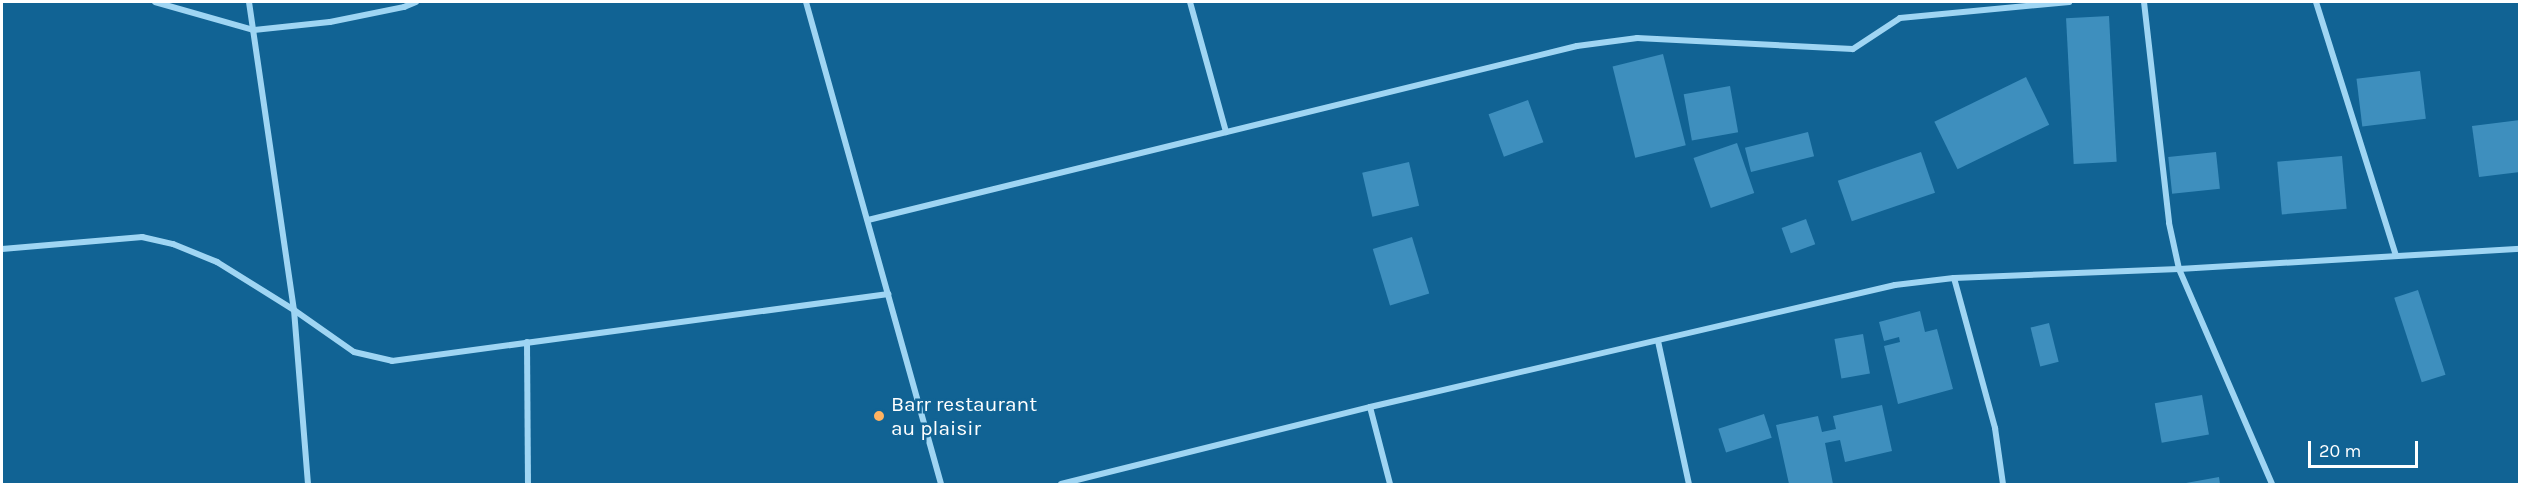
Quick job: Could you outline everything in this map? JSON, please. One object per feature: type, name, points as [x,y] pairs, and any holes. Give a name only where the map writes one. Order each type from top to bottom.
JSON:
[{"type":"street","points":[[155,2],[254,30],[330,22],[404,7],[416,2]]},
{"type":"street","points":[[249,2],[294,310],[308,484]]},
{"type":"street","points":[[806,2],[941,484]]},
{"type":"street","points":[[1190,2],[1226,132]]},
{"type":"street","points":[[868,220],[1577,46],[1637,38],[1853,49],[1900,18],[2069,2]]},
{"type":"street","points":[[2144,2],[2169,223],[2179,269],[2272,484]]},
{"type":"street","points":[[2316,2],[2396,256]]},
{"type":"street","points":[[2,249],[142,237],[173,244],[216,262],[294,310],[354,352],[392,361],[889,294]]},
{"type":"street","points":[[1061,484],[1371,407],[1895,285],[1954,278],[2179,269],[2520,249]]},
{"type":"street","points":[[1954,278],[1995,428],[2004,484]]},
{"type":"street","points":[[1658,341],[1689,484]]},
{"type":"street","points":[[527,342],[528,484]]},
{"type":"street","points":[[1371,407],[1390,484]]},
{"type":"building","points":[[2109,16],[2117,162],[2074,164],[2066,18]]},
{"type":"building","points":[[1663,54],[1686,145],[1635,158],[1613,67]]},
{"type":"building","points":[[2420,71],[2426,119],[2362,126],[2356,79]]},
{"type":"building","points":[[2026,77],[2049,125],[1958,169],[1934,122]]},
{"type":"building","points":[[1730,86],[1738,132],[1692,140],[1684,94]]},
{"type":"building","points":[[1528,100],[1543,142],[1504,157],[1489,114]]},
{"type":"building","points":[[2520,120],[2520,172],[2479,177],[2472,126]]},
{"type":"building","points":[[1808,132],[1814,156],[1751,172],[1745,148]]},
{"type":"building","points":[[1737,143],[1754,193],[1711,208],[1694,158]]},
{"type":"building","points":[[1921,152],[1935,193],[1852,221],[1838,181]]},
{"type":"building","points":[[2216,152],[2220,189],[2172,194],[2168,157]]},
{"type":"building","points":[[2342,156],[2347,209],[2282,214],[2277,162]]},
{"type":"building","points":[[1409,162],[1419,206],[1372,217],[1362,173]]},
{"type":"building","points":[[1806,219],[1815,244],[1791,253],[1782,228]]},
{"type":"building","points":[[1412,237],[1429,293],[1390,305],[1373,249]]},
{"type":"building","points":[[2418,290],[2446,375],[2422,382],[2394,298]]},
{"type":"building","points":[[1920,311],[1925,332],[1937,329],[1953,389],[1898,404],[1884,346],[1900,342],[1899,337],[1884,341],[1879,322]]},
{"type":"building","points":[[2049,323],[2059,362],[2040,366],[2031,328]]},
{"type":"building","points":[[1863,334],[1870,373],[1841,378],[1834,339]]},
{"type":"building","points":[[2202,395],[2209,434],[2162,443],[2155,403]]},
{"type":"building","points":[[1882,405],[1892,451],[1845,462],[1840,440],[1825,443],[1833,484],[1789,484],[1776,425],[1818,416],[1822,432],[1836,429],[1833,416]]},
{"type":"building","points":[[1764,414],[1772,438],[1726,453],[1718,429]]},
{"type":"building","points":[[2219,477],[2220,484],[2186,484],[2186,483]]},
{"type":"place","name":"Barr restaurant au plaisir","points":[[879,416]]}]
